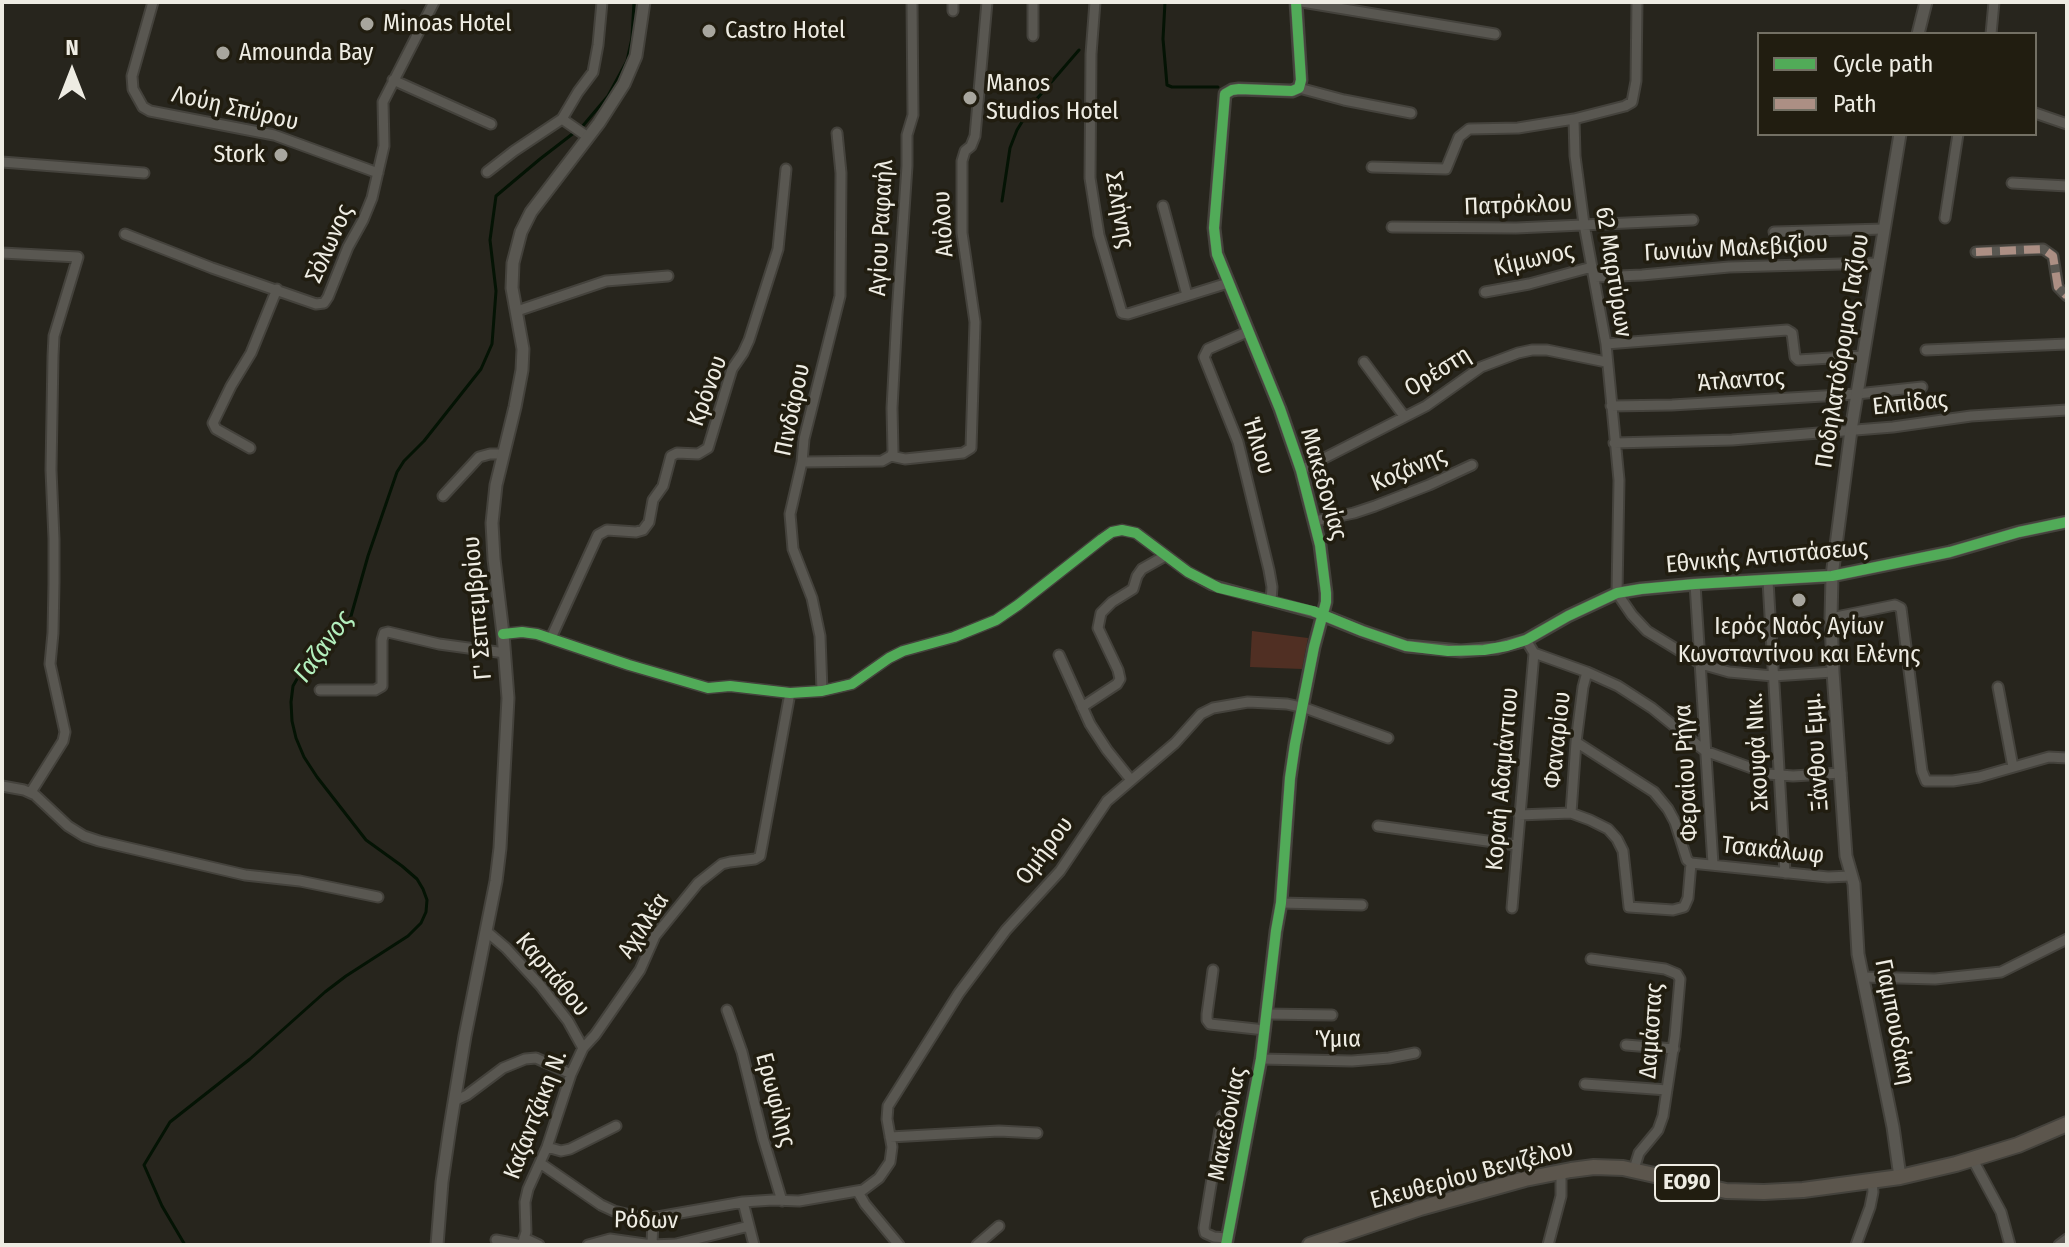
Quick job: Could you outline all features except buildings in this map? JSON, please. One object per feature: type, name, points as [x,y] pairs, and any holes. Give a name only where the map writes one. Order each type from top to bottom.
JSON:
[{"type":"main road","name":"Ελευθερίου Βενιζέλου","points":[[1315,1244],[1420,1208],[1561,1172],[1603,1166],[1634,1169],[1733,1192],[1788,1192],[1872,1182],[1973,1160],[2067,1124]]},
{"type":"street","name":"Λούη Σπύρου","points":[[153,2],[132,76],[133,89],[143,107],[150,111],[274,135],[378,173]]},
{"type":"street","name":"Σόλωνος","points":[[125,234],[319,305],[325,302],[372,198],[384,146],[383,102],[434,2]]},
{"type":"street","points":[[487,172],[514,151],[564,121],[578,92],[593,72],[602,2]]},
{"type":"street","name":"Γ' Σεπτεμβρίου","points":[[437,1245],[442,1182],[454,1101],[500,848],[508,715],[492,523],[496,485],[522,370],[523,349],[512,288],[513,258],[521,232],[540,197],[584,134],[614,102],[631,70],[639,41],[644,2]]},
{"type":"street","name":"Αγίου Ραφαήλ","points":[[891,456],[907,135],[913,115],[912,2]]},
{"type":"street","name":"Αιόλου","points":[[891,456],[905,459],[963,453],[971,448],[975,322],[962,233],[962,161],[975,136],[987,2]]},
{"type":"street","points":[[1033,2],[1033,36]]},
{"type":"street","name":"Σελήνης","points":[[1095,2],[1091,54],[1090,178],[1099,235],[1121,311],[1127,314],[1228,283]]},
{"type":"street","points":[[1296,2],[1299,88],[1411,113]]},
{"type":"street","points":[[1302,2],[1495,34]]},
{"type":"street","points":[[1372,167],[1446,169],[1461,133],[1469,129],[1518,128],[1574,119],[1632,102],[1636,81],[1637,2]]},
{"type":"street","points":[[1918,32],[1926,2]]},
{"type":"street","points":[[1991,32],[1994,2]]},
{"type":"street","points":[[393,80],[491,124]]},
{"type":"street","name":"Μακεδονίας","points":[[1226,1241],[1261,1059],[1281,903],[1290,778],[1301,707],[1326,602],[1326,587],[1315,521],[1301,470],[1214,240],[1225,94],[1239,89],[1292,91],[1299,88]]},
{"type":"street","points":[[2037,114],[2067,124]]},
{"type":"street","name":"62 Μαρτύρων","points":[[1574,119],[1575,156],[1584,224],[1606,344],[1620,495],[1617,593]]},
{"type":"street","points":[[564,121],[584,134]]},
{"type":"street","name":"Πινδάρου","points":[[822,691],[820,636],[812,598],[795,556],[789,519],[804,439],[840,296],[841,173],[837,133]]},
{"type":"street","name":"Ποδηλατόδρομος Γαζίου","points":[[1832,576],[1851,430],[1900,136]]},
{"type":"street","points":[[1945,218],[1958,136]]},
{"type":"street","points":[[2,162],[144,173]]},
{"type":"street","name":"Κρόνου","points":[[551,638],[598,535],[607,530],[643,530],[649,522],[653,500],[663,486],[670,458],[677,453],[702,453],[709,446],[732,369],[749,340],[778,249],[786,169]]},
{"type":"street","points":[[2012,183],[2067,186]]},
{"type":"street","points":[[1163,206],[1187,295]]},
{"type":"street","name":"Πατρόκλου","points":[[1392,227],[1516,228],[1693,220]]},
{"type":"street","points":[[1774,232],[1884,229]]},
{"type":"street","points":[[1976,252],[2043,249],[2053,256],[2058,287],[2067,296]]},
{"type":"street","points":[[2,253],[78,257],[54,336],[53,356],[51,470],[55,568],[50,664],[65,735],[31,792]]},
{"type":"street","name":"Γωνιών Μαλεβιζίου","points":[[1594,272],[1642,275],[1744,266],[1879,263]]},
{"type":"street","name":"Κίμωνος","points":[[1485,292],[1594,272]]},
{"type":"street","points":[[517,311],[606,281],[668,276]]},
{"type":"street","points":[[250,448],[216,429],[213,423],[251,353],[277,289]]},
{"type":"street","points":[[1606,344],[1787,330],[1792,333],[1798,360],[1863,356]]},
{"type":"street","name":"Ήλιου","points":[[1247,332],[1208,349],[1204,357],[1238,442],[1269,570],[1271,601]]},
{"type":"street","points":[[1926,350],[2067,344]]},
{"type":"street","name":"Ορέστη","points":[[1301,470],[1437,399],[1481,367],[1518,353],[1547,350],[1606,362]]},
{"type":"street","points":[[1364,362],[1404,416]]},
{"type":"street","name":"Άτλαντος","points":[[1611,406],[1857,394],[1922,387]]},
{"type":"street","name":"Ελπίδας","points":[[1614,443],[1703,441],[2067,410]]},
{"type":"street","points":[[443,496],[479,457],[503,454]]},
{"type":"street","points":[[802,462],[882,461],[891,456]]},
{"type":"street","name":"Κοζάνης","points":[[1315,521],[1375,506],[1472,465]]},
{"type":"street","name":"Εθνικής Αντιστάσεως","points":[[1322,615],[1382,639],[1420,648],[1484,650],[1526,640],[1617,593],[1695,584],[1832,576],[1950,552],[2067,522]]},
{"type":"street","points":[[503,634],[522,632],[551,638],[702,686],[790,693],[822,691],[852,684],[903,651],[954,637],[996,620],[1102,539],[1116,531],[1127,530],[1212,585],[1322,615]]},
{"type":"street","points":[[1082,707],[1120,679],[1098,628],[1101,613],[1133,589],[1142,569],[1165,556]]},
{"type":"street","name":"Ξάνθου Εμμ.","points":[[1832,576],[1833,672],[1850,876]]},
{"type":"street","name":"Σκουφά Νικ.","points":[[1768,581],[1785,873]]},
{"type":"street","name":"Φεραίου Ρήγα","points":[[1695,584],[1713,864]]},
{"type":"street","points":[[1617,593],[1647,631],[1701,664],[1729,672],[1773,676],[1833,672]]},
{"type":"street","points":[[1831,618],[1895,605],[1901,608],[1922,771],[1926,781],[1979,777],[2049,757],[2067,758]]},
{"type":"street","points":[[320,690],[375,690],[382,686],[382,640],[384,633],[388,632],[439,644],[505,653]]},
{"type":"street","points":[[1526,640],[1534,653],[1618,686],[1652,708],[1705,751],[1768,774],[1841,773]]},
{"type":"street","name":"Κοραή Αδαμάντιου","points":[[1512,908],[1534,653]]},
{"type":"street","points":[[1059,655],[1099,739],[1131,780]]},
{"type":"street","name":"Φαναρίου","points":[[1571,813],[1576,742],[1587,672]]},
{"type":"street","points":[[1998,687],[2013,767]]},
{"type":"street","name":"Αχιλλέα","points":[[583,1048],[640,970],[655,936],[698,883],[722,864],[760,856],[790,693]]},
{"type":"street","name":"Ομήρου","points":[[858,1192],[875,1182],[887,1169],[892,1152],[888,1106],[950,1005],[1006,930],[1060,871],[1102,808],[1175,743],[1197,718],[1209,709],[1248,702],[1279,703],[1301,707],[1388,738]]},
{"type":"street","points":[[1519,815],[1571,813],[1608,829],[1625,856],[1629,907],[1673,910],[1684,907],[1688,898],[1691,863],[1687,860],[1668,809],[1654,792],[1576,742]]},
{"type":"street","points":[[2,786],[31,792],[65,824],[90,838],[227,872],[300,881],[378,897]]},
{"type":"street","points":[[1378,826],[1516,845]]},
{"type":"street","name":"Τσακάλωφ","points":[[1691,863],[1828,877],[1850,876]]},
{"type":"street","name":"Γιαμπουδάκη","points":[[1850,876],[1854,884],[1858,954],[1900,1177]]},
{"type":"street","points":[[1281,903],[1362,905]]},
{"type":"street","name":"Καρπάθου","points":[[486,931],[540,985],[568,1021],[583,1048]]},
{"type":"street","points":[[1863,977],[1935,979],[2001,972],[2067,939]]},
{"type":"street","name":"Δαμάστας","points":[[1591,959],[1665,969],[1677,974],[1680,983],[1674,1049],[1660,1126],[1639,1153],[1634,1169]]},
{"type":"street","points":[[1213,970],[1207,1014],[1210,1024],[1265,1030]]},
{"type":"street","name":"Ερωφίλης","points":[[727,1010],[742,1052],[782,1201]]},
{"type":"street","points":[[1267,1014],[1332,1015]]},
{"type":"street","points":[[1626,1045],[1674,1049]]},
{"type":"street","name":"Καζαντζάκη Ν.","points":[[523,1243],[526,1194],[547,1147],[583,1048]]},
{"type":"street","name":"Ύμια","points":[[1261,1059],[1352,1061],[1415,1053]]},
{"type":"street","points":[[454,1101],[503,1068],[525,1059],[536,1058],[571,1074]]},
{"type":"street","points":[[1585,1084],[1667,1090]]},
{"type":"street","points":[[1222,1116],[1204,1228],[1205,1233],[1226,1241]]},
{"type":"street","points":[[547,1147],[561,1151],[570,1149],[616,1126]]},
{"type":"street","points":[[890,1137],[989,1131],[1037,1133]]},
{"type":"street","points":[[1973,1160],[2001,1212],[2010,1245]]},
{"type":"street","points":[[540,1163],[606,1207],[631,1216],[653,1218],[743,1202],[799,1201],[858,1192],[899,1245]]},
{"type":"street","points":[[1548,1245],[1561,1196],[1561,1172]]},
{"type":"street","points":[[1856,1245],[1870,1207],[1872,1182]]},
{"type":"street","points":[[743,1202],[754,1245]]},
{"type":"street","points":[[652,1245],[653,1218]]},
{"type":"street","name":"Ρόδων","points":[[588,1245],[610,1239],[652,1245],[683,1243],[749,1226]]},
{"type":"street","points":[[977,1245],[999,1226]]},
{"type":"street","points":[[2059,1245],[2067,1239]]},
{"type":"street","points":[[496,1240],[539,1245]]},
{"type":"shaded area","points":[[1252,631],[1308,638],[1302,669],[1250,667]]},
{"type":"waterway","name":"Γαζανος","points":[[581,128],[608,96],[627,61],[634,2]]},
{"type":"waterway","points":[[1165,2],[1163,39],[1167,85],[1218,87]]},
{"type":"waterway","points":[[1002,201],[1010,148],[1017,130],[1035,101],[1079,50]]},
{"type":"waterway","name":"Γαζανος","points":[[185,1245],[162,1206],[144,1165],[170,1122],[250,1059],[325,992],[408,936],[421,923],[426,912],[427,900],[417,879],[366,840],[304,757],[292,721],[293,686],[310,656],[351,616],[397,472],[481,369],[492,344],[496,291],[490,240],[496,196],[575,132]]},
{"type":"marked path","points":[[1976,252],[2043,249],[2053,256],[2058,287],[2067,296]]},
{"type":"cycle path","points":[[1226,1245],[1261,1059],[1281,903],[1295,744],[1326,593],[1320,545],[1301,470],[1280,409],[1217,254],[1214,228],[1225,94],[1239,89],[1292,91],[1299,88],[1296,2]]},
{"type":"cycle path","points":[[503,634],[537,634],[708,688],[730,686],[790,693],[822,691],[852,684],[903,651],[954,637],[996,620],[1102,539],[1122,530],[1136,533],[1188,572],[1219,588],[1313,611],[1406,646],[1448,651],[1484,650],[1526,640],[1617,593],[1695,584],[1832,576],[1950,552],[2067,522]]},
{"type":"place","name":"Minoas Hotel","points":[[367,24]]},
{"type":"place","name":"Castro Hotel","points":[[709,31]]},
{"type":"place","name":"Amounda Bay","points":[[223,53]]},
{"type":"place","name":"Manos Studios Hotel","points":[[970,98]]},
{"type":"place","name":"Stork","points":[[281,155]]},
{"type":"place","name":"Ιερός Ναός Αγίων Κωνσταντίνου και Ελένης","points":[[1799,600]]}]
